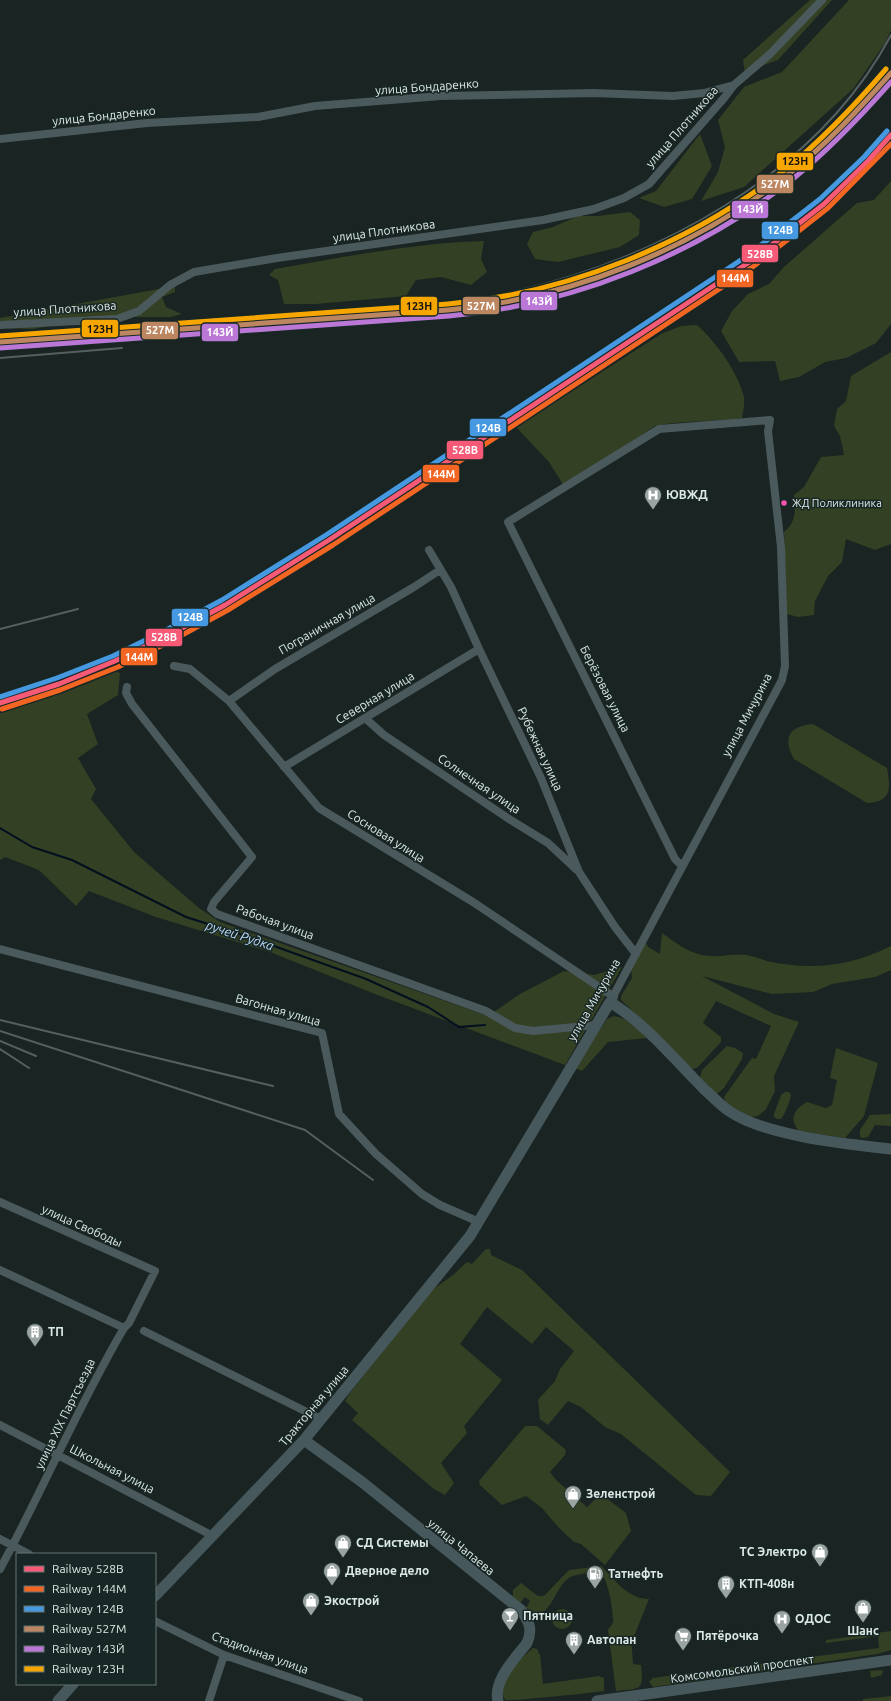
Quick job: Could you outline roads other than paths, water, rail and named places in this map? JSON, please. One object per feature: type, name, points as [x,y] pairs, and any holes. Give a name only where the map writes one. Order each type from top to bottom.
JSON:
[{"type":"main road","name":"улица Мичурина","points":[[479,1222],[612,999]]},
{"type":"main road","points":[[612,999],[657,1040],[728,1111],[746,1121],[780,1132],[854,1145],[891,1149]]},
{"type":"main road","name":"Тракторная улица","points":[[156,1595],[304,1440],[470,1236],[479,1222]]},
{"type":"main road","name":"улица Чапаева","points":[[304,1440],[362,1482],[520,1610],[529,1622],[530,1636],[527,1643],[497,1688],[498,1701]]},
{"type":"main road","name":"Комсомольский проспект","points":[[597,1701],[647,1696],[891,1660]]},
{"type":"main road","points":[[58,1701],[72,1685]]},
{"type":"street","name":"улица Бондаренко","points":[[0,139],[147,122],[258,117],[315,106],[441,96],[579,93],[673,96],[704,93],[734,85],[770,54],[822,0]]},
{"type":"street","name":"улица Плотникова","points":[[0,325],[116,319],[139,310],[170,285],[194,272],[277,258],[536,221],[594,209],[624,198],[649,184],[734,85]]},
{"type":"street","name":"улица Мичурина","points":[[508,522],[659,429],[770,420],[768,431],[769,445],[781,547],[785,666],[782,680],[612,999]]},
{"type":"street","name":"Берёзовая улица","points":[[508,522],[675,859],[682,866]]},
{"type":"street","name":"Рубежная улица","points":[[429,550],[451,587],[541,778],[579,872],[615,927],[636,954]]},
{"type":"street","name":"Пограничная улица","points":[[229,701],[275,669],[414,587],[440,570]]},
{"type":"street","name":"Северная улица","points":[[284,767],[479,649]]},
{"type":"street","name":"Сосновая улица","points":[[174,666],[190,669],[229,701],[319,808],[473,902],[612,999]]},
{"type":"street","name":"Рабочая улица","points":[[127,687],[126,693],[132,704],[252,857],[214,902],[211,909],[217,914],[486,1011],[515,1028],[533,1032],[596,1025]]},
{"type":"street","name":"Солнечная улица","points":[[365,718],[384,735],[509,819],[548,843],[579,872]]},
{"type":"street","name":"Вагонная улица","points":[[0,949],[322,1033],[339,1114],[376,1154],[422,1194],[440,1205],[479,1222]]},
{"type":"street","name":"улица Свободы","points":[[0,1202],[156,1271]]},
{"type":"street","points":[[0,1270],[124,1328]]},
{"type":"street","name":"улица XIX Партсъезда","points":[[0,1569],[13,1546],[95,1378],[124,1328],[129,1323],[156,1271]]},
{"type":"street","points":[[144,1331],[321,1419]]},
{"type":"street","name":"Школьная улица","points":[[0,1425],[213,1536]]},
{"type":"street","points":[[0,1539],[27,1553]]},
{"type":"street","name":"Стадионная улица","points":[[156,1621],[224,1655],[359,1701]]},
{"type":"street","points":[[209,1701],[224,1655]]},
{"type":"waterway","name":"ручей Рудка","points":[[0,828],[32,847],[72,860],[186,917],[246,936],[366,979],[428,1007],[459,1027],[485,1025]]},
{"type":"railway","points":[[0,334],[377,310],[428,305],[478,299],[503,294],[560,279],[617,260],[673,235],[726,205],[776,170],[820,130],[859,85],[891,35]]},
{"type":"railway","points":[[0,358],[122,348]]},
{"type":"railway","points":[[0,629],[78,609]]},
{"type":"railway","points":[[0,1020],[273,1086]]},
{"type":"railway","points":[[0,1031],[305,1130],[373,1180]]},
{"type":"railway","points":[[0,1041],[36,1056]]},
{"type":"railway","points":[[0,1049],[29,1068]]},
{"type":"rail line","name":"123Н","points":[[0,336],[448,304],[493,298],[538,289],[583,276],[669,242],[710,220],[749,196],[786,169],[826,134],[886,69]]},
{"type":"rail line","name":"527М","points":[[0,342],[448,310],[494,304],[539,295],[585,282],[629,266],[672,247],[713,225],[753,200],[804,162],[830,138],[891,73]]},
{"type":"rail line","name":"143Й","points":[[0,348],[449,316],[495,310],[541,301],[587,288],[631,272],[675,253],[756,206],[794,178],[820,156],[891,82]]},
{"type":"rail line","name":"124В","points":[[0,697],[57,678],[113,656],[168,629],[222,600],[326,535],[747,256],[820,199],[864,157],[887,131]]},
{"type":"rail line","name":"528В","points":[[0,703],[59,684],[115,661],[171,634],[225,605],[329,540],[751,261],[824,204],[868,161],[891,135]]},
{"type":"rail line","name":"144М","points":[[2,709],[60,690],[118,667],[173,640],[228,610],[333,545],[754,266],[828,208],[891,144]]},
{"type":"place","name":"ЖД Поликлиника","points":[[784,503]]},
{"type":"place","name":"ЮВЖД","points":[[653,510]]},
{"type":"place","name":"ТП","points":[[35,1347]]},
{"type":"place","name":"Зеленстрой","points":[[573,1509]]},
{"type":"place","name":"СД Системы","points":[[343,1558]]},
{"type":"place","name":"ТС Электро","points":[[820,1567]]},
{"type":"place","name":"Дверное дело","points":[[332,1586]]},
{"type":"place","name":"Татнефть","points":[[595,1589]]},
{"type":"place","name":"КТП-408н","points":[[726,1599]]},
{"type":"place","name":"Экострой","points":[[311,1616]]},
{"type":"place","name":"Шанс","points":[[863,1623]]},
{"type":"place","name":"Пятница","points":[[510,1631]]},
{"type":"place","name":"ОДОС","points":[[782,1634]]},
{"type":"place","name":"Пятёрочка","points":[[683,1651]]},
{"type":"place","name":"Автопан","points":[[574,1655]]}]
